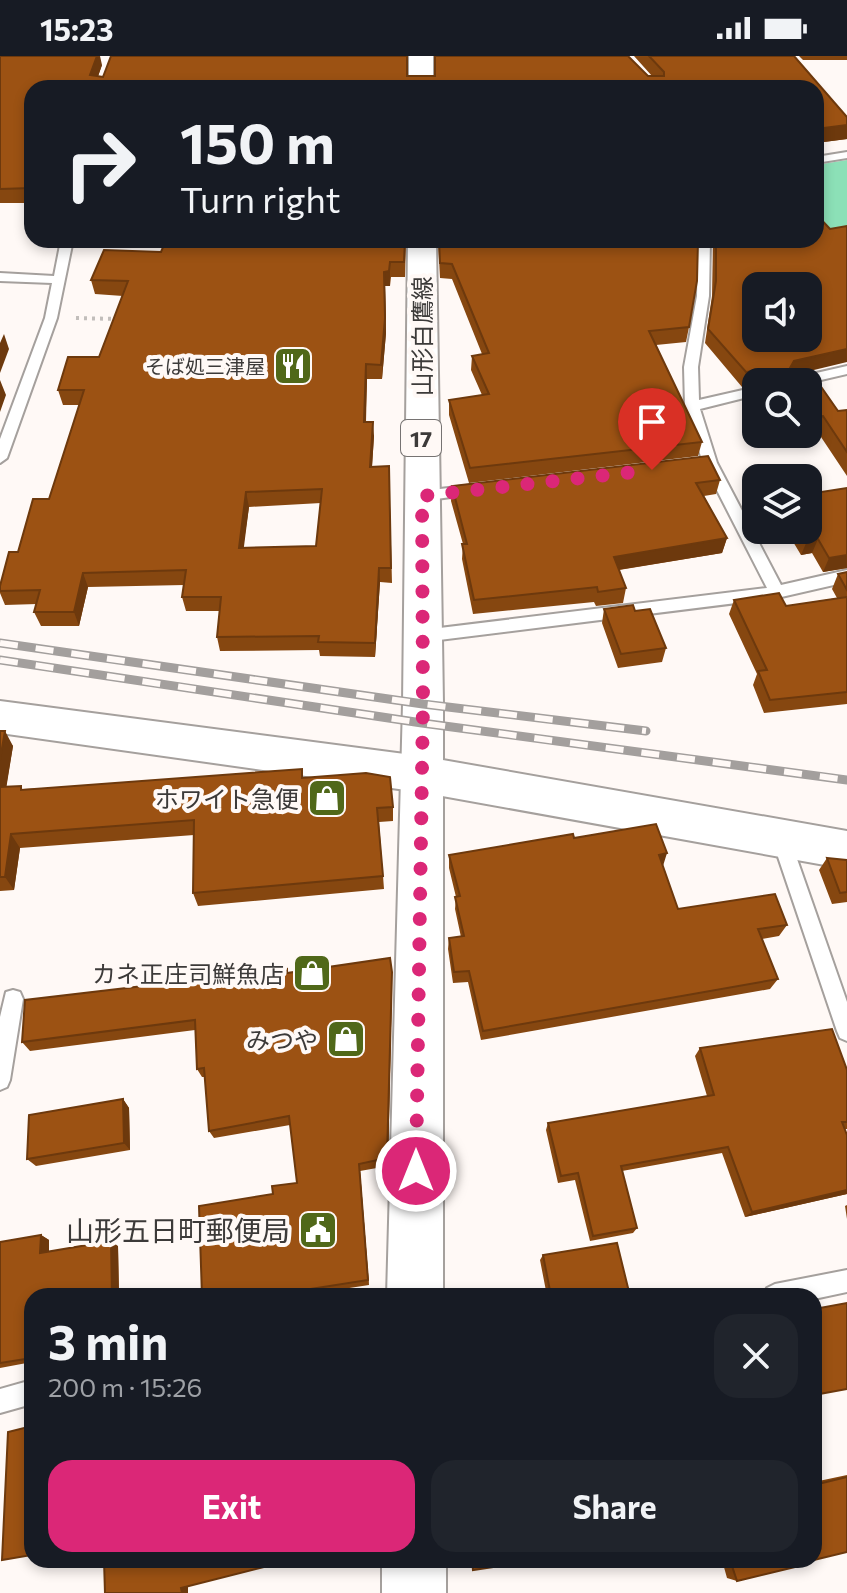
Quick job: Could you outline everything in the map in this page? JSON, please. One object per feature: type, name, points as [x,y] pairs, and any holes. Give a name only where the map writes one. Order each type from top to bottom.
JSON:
[{"type":"main road","points":[[421,56],[421,80]]},
{"type":"main road","name":"山形白鷹線","points":[[410,1288],[423,636],[422,248]]},
{"type":"main road","points":[[0,717],[420,774],[847,850]]},
{"type":"main road","points":[[414,1568],[414,1593]]},
{"type":"lane","points":[[824,159],[847,155]]},
{"type":"lane","points":[[0,458],[51,318],[66,248]]},
{"type":"lane","points":[[704,248],[703,296],[691,367],[692,406],[702,464],[777,592]]},
{"type":"lane","points":[[0,277],[60,280]]},
{"type":"lane","points":[[822,376],[847,370]]},
{"type":"lane","points":[[692,406],[742,394]]},
{"type":"lane","points":[[422,496],[498,488]]},
{"type":"lane","points":[[423,636],[777,592],[847,576]]},
{"type":"lane","points":[[781,839],[847,1031]]},
{"type":"lane","points":[[0,1080],[13,999]]},
{"type":"lane","points":[[813,1288],[847,1281]]},
{"type":"lane","points":[[0,1401],[24,1394]]},
{"type":"path","points":[[51,318],[128,320]]},
{"type":"green space","points":[[847,160],[847,230],[828,234],[824,230],[824,164]]},
{"type":"building","points":[[0,56],[97,56],[90,75],[103,77],[111,56],[407,56],[407,76],[435,76],[435,56],[628,56],[648,76],[664,76],[649,56],[794,56],[815,80],[24,80],[24,188],[0,189]]},
{"type":"building","points":[[824,91],[847,117],[847,125],[824,128]]},
{"type":"building","points":[[824,223],[830,229],[847,226],[847,349],[794,361],[790,368],[742,368],[708,329],[716,281],[716,248],[824,248]]},
{"type":"building","points":[[405,248],[404,262],[390,262],[389,271],[384,272],[385,318],[381,365],[366,364],[364,422],[373,422],[370,467],[389,466],[391,568],[379,568],[375,643],[318,642],[319,636],[217,637],[221,597],[182,597],[186,570],[83,573],[74,612],[34,612],[40,590],[0,591],[9,552],[18,552],[33,499],[49,499],[84,390],[58,390],[68,357],[99,357],[128,281],[91,280],[104,250]],"holes":[[[322,489],[316,546],[239,548],[246,492]]]},
{"type":"building","points":[[439,248],[698,248],[697,281],[689,327],[649,331],[702,442],[470,468],[449,400],[489,394],[472,356],[489,353],[452,264],[440,263]]},
{"type":"building","points":[[822,388],[838,411],[847,410],[847,452],[823,416]]},
{"type":"building","points":[[708,456],[720,480],[696,483],[727,538],[614,557],[626,588],[598,592],[597,587],[474,600],[462,544],[467,544],[452,486]]},
{"type":"building","points":[[847,488],[847,555],[829,558],[821,544],[822,492]]},
{"type":"building","points":[[847,572],[847,590],[838,574]]},
{"type":"building","points":[[779,593],[786,606],[847,597],[847,692],[770,700],[758,671],[767,670],[734,600]]},
{"type":"building","points":[[633,605],[635,611],[650,609],[666,648],[621,654],[604,609]]},
{"type":"building","points":[[0,731],[5,731],[0,760]]},
{"type":"building","points":[[302,769],[302,778],[366,773],[390,777],[393,807],[377,808],[383,876],[193,893],[194,820],[11,834],[5,877],[0,877],[0,787],[21,786],[21,790]]},
{"type":"building","points":[[656,824],[667,853],[659,855],[678,909],[775,894],[787,925],[758,929],[778,979],[483,1031],[469,971],[454,972],[449,938],[464,936],[455,897],[460,896],[449,855],[573,834],[574,838]]},
{"type":"building","points":[[827,858],[847,860],[847,892],[840,893]]},
{"type":"building","points":[[390,958],[387,1158],[359,1164],[368,1280],[317,1288],[202,1288],[199,1206],[273,1194],[272,1186],[297,1183],[289,1116],[209,1131],[204,1068],[197,1069],[195,1020],[22,1042],[25,1000],[287,969],[287,973]]},
{"type":"building","points":[[832,1029],[847,1070],[847,1122],[842,1122],[847,1135],[847,1190],[752,1212],[728,1147],[621,1166],[637,1228],[593,1236],[578,1173],[561,1176],[548,1123],[714,1095],[700,1048]]},
{"type":"building","points":[[123,1099],[124,1143],[27,1159],[29,1115]]},
{"type":"building","points":[[41,1235],[40,1253],[111,1241],[112,1288],[24,1288],[24,1359],[0,1363],[0,1242]]},
{"type":"building","points":[[617,1243],[628,1288],[549,1288],[543,1255]]},
{"type":"building","points":[[847,1303],[847,1389],[822,1394],[822,1308]]},
{"type":"building","points":[[24,1428],[24,1556],[2,1560],[8,1432]]},
{"type":"building","points":[[847,1477],[847,1552],[822,1558],[822,1483]]},
{"type":"building","points":[[104,1568],[260,1568],[181,1588],[182,1593],[105,1593]]},
{"type":"building","points":[[733,1568],[791,1568],[737,1581]]},
{"type":"railway","points":[[0,643],[423,704],[646,731]]},
{"type":"railway","points":[[0,660],[422,723],[847,780]]},
{"type":"place","name":"そば処三津屋","points":[[293,366]]},
{"type":"place","name":"ホワイト急便","points":[[327,798]]},
{"type":"place","name":"カネ正庄司鮮魚店","points":[[312,973]]},
{"type":"place","name":"みつや","points":[[346,1039]]},
{"type":"place","name":"山形五日町郵便局","points":[[318,1230]]},
{"type":"route","points":[[416,1171],[423,704],[422,496],[652,470]]}]
